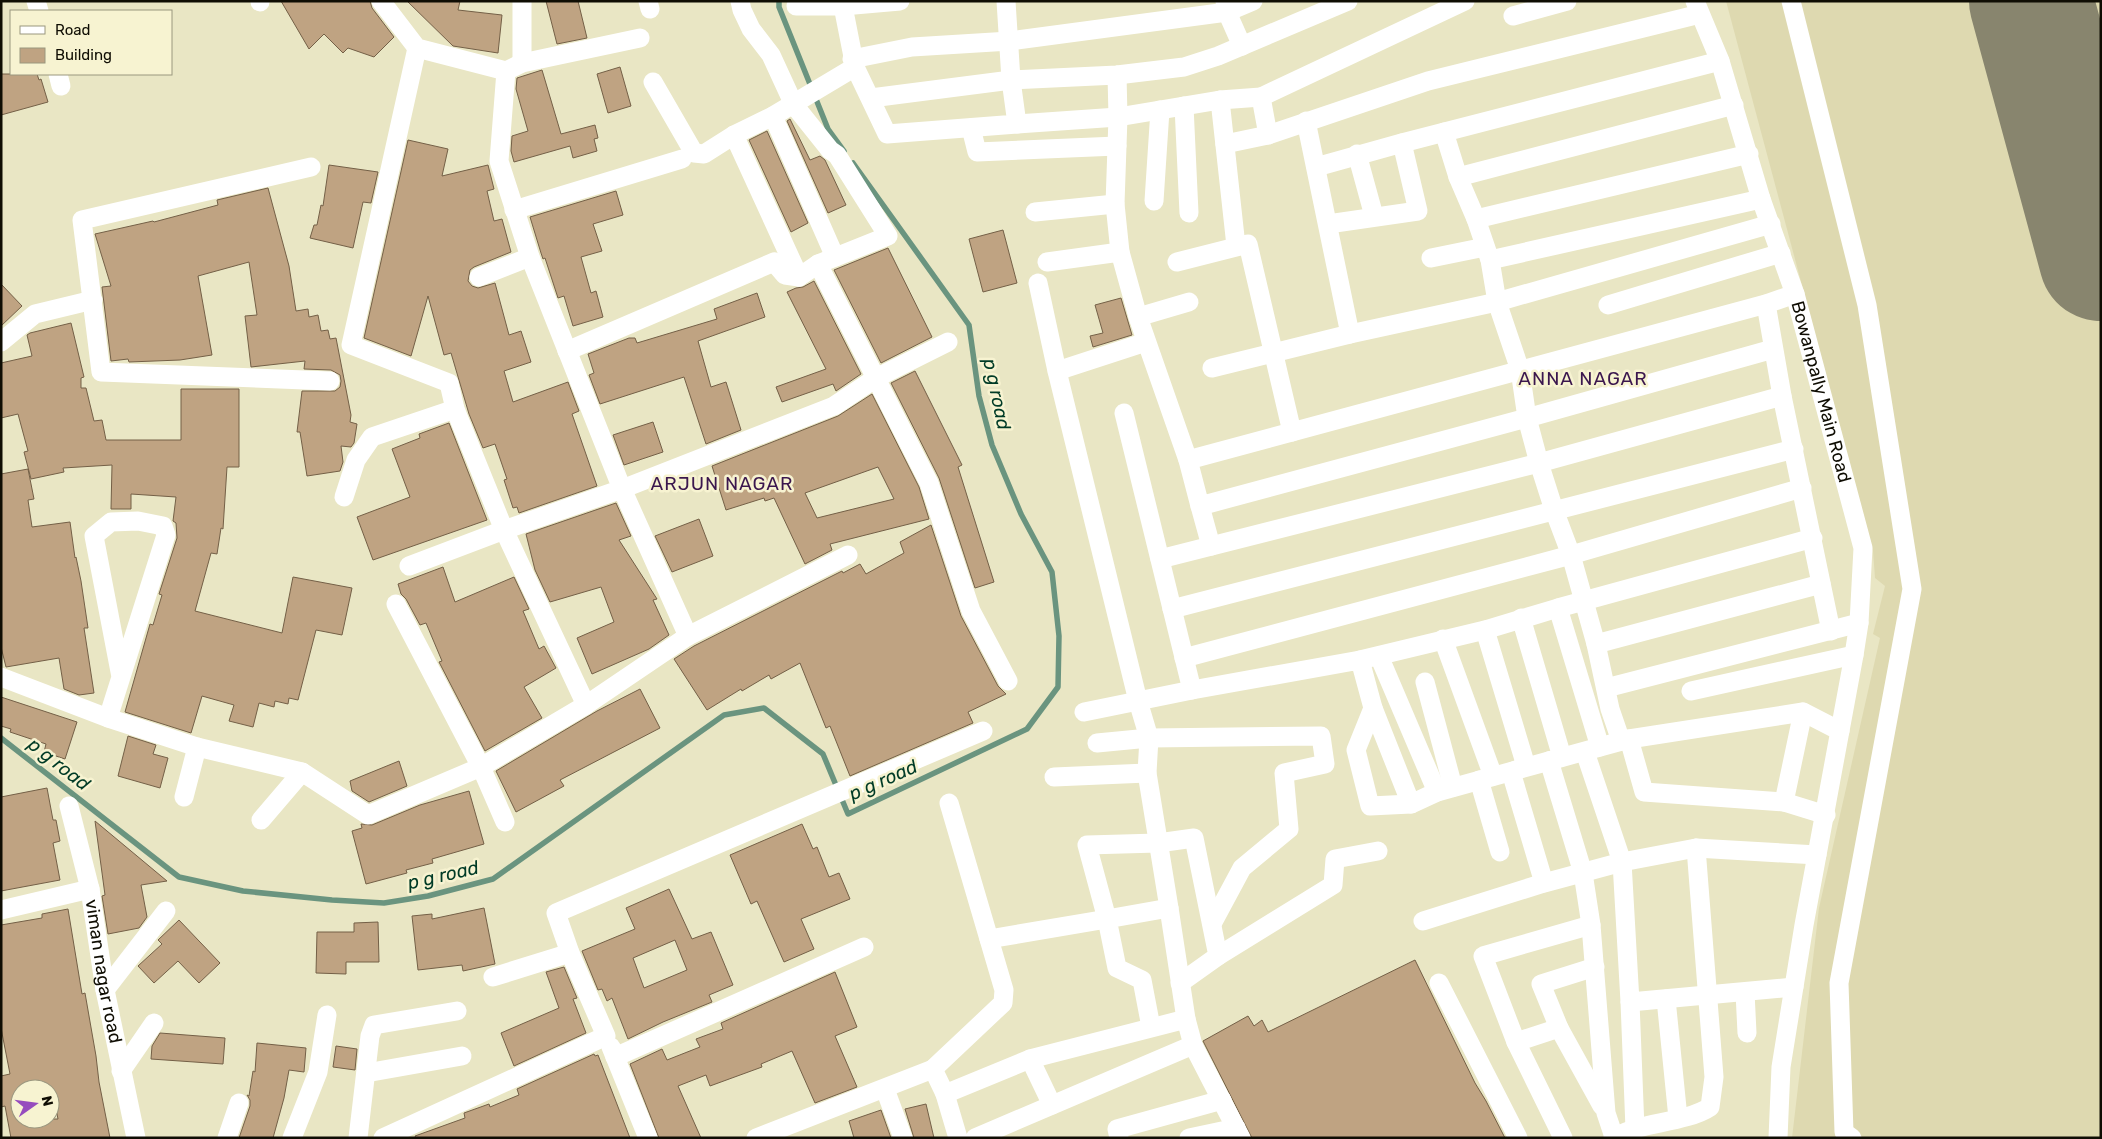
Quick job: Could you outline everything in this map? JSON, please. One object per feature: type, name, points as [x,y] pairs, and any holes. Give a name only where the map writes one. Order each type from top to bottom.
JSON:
[{"type":"street","points":[[382,1],[417,48],[514,67],[640,38]]},
{"type":"street","points":[[522,1],[499,161],[530,257],[622,490],[688,636]]},
{"type":"street","points":[[567,351],[774,262],[785,275],[799,277],[827,261],[888,236],[837,155],[830,150],[796,104],[771,55],[751,30],[740,1]]},
{"type":"street","points":[[796,6],[843,6],[900,1]]},
{"type":"street","points":[[1006,1],[1011,80],[1017,124]]},
{"type":"street","points":[[653,82],[694,152],[704,154],[734,135],[796,104],[834,80],[854,63],[912,47],[1010,41],[1253,1]]},
{"type":"street","points":[[871,98],[1011,80],[1117,75],[1184,67],[1242,46],[1348,1]]},
{"type":"street","points":[[843,6],[854,63],[888,134],[1118,117],[1220,100],[1261,97],[1465,1]]},
{"type":"street","points":[[1513,16],[1567,1]]},
{"type":"street","points":[[1792,1],[1867,304],[1912,589],[1839,983],[1844,1132],[1852,1138]]},
{"type":"street","points":[[1226,6],[1242,46]]},
{"type":"street","points":[[1225,144],[1268,134],[1428,81],[1698,8]]},
{"type":"street","name":"Bowanpally Main Road","points":[[1698,8],[1720,60],[1761,198],[1795,294],[1863,548],[1854,655],[1781,1067],[1778,1138]]},
{"type":"street","points":[[417,48],[352,345],[449,383],[455,409],[504,530],[586,706]]},
{"type":"street","points":[[1316,167],[1402,142],[1720,60]]},
{"type":"street","points":[[1117,75],[1118,117],[1115,204],[1120,252],[1146,342],[1188,460],[1211,546]]},
{"type":"street","points":[[1261,97],[1268,134]]},
{"type":"street","points":[[1220,100],[1236,246]]},
{"type":"street","points":[[1458,176],[1734,104]]},
{"type":"street","points":[[1184,106],[1190,214]]},
{"type":"street","points":[[1154,201],[1160,110]]},
{"type":"street","points":[[773,116],[827,261],[876,378],[929,483],[971,611],[1008,681]]},
{"type":"street","points":[[1306,121],[1350,334]]},
{"type":"street","points":[[971,128],[977,152],[1116,146]]},
{"type":"street","points":[[1444,132],[1458,176],[1488,254],[1497,302],[1520,370],[1527,418],[1539,463],[1571,555],[1621,740],[1803,712],[1840,731]]},
{"type":"street","points":[[734,135],[799,277]]},
{"type":"street","points":[[1328,224],[1418,211],[1402,142]]},
{"type":"street","points":[[1357,154],[1374,216]]},
{"type":"street","points":[[1476,220],[1749,154]]},
{"type":"street","points":[[514,210],[682,158]]},
{"type":"street","points":[[311,167],[82,220],[101,372],[330,381]]},
{"type":"street","points":[[1431,258],[1488,254],[1761,198]]},
{"type":"street","points":[[1035,212],[1115,204]]},
{"type":"street","points":[[1212,368],[1350,334],[1497,302],[1771,224]]},
{"type":"street","points":[[1177,262],[1248,244],[1292,432]]},
{"type":"street","points":[[1047,262],[1120,252]]},
{"type":"street","points":[[1608,305],[1781,253]]},
{"type":"street","points":[[479,277],[530,257]]},
{"type":"street","points":[[1038,283],[1057,371],[1138,701],[1149,738],[1148,773],[1186,1019],[1193,1045],[1238,1133],[1189,1138]]},
{"type":"street","points":[[1188,460],[1766,304],[1795,294]]},
{"type":"street","points":[[1,342],[35,314],[93,300]]},
{"type":"street","points":[[1138,317],[1189,302]]},
{"type":"street","points":[[1766,304],[1782,396],[1831,631]]},
{"type":"street","points":[[409,566],[504,530],[622,490],[834,406],[876,378],[948,342]]},
{"type":"street","points":[[1057,371],[1146,342]]},
{"type":"street","points":[[1200,506],[1527,418],[1773,349]]},
{"type":"street","points":[[1160,559],[1539,463],[1782,396]]},
{"type":"street","points":[[344,497],[356,460],[372,437],[455,409]]},
{"type":"street","points":[[1124,413],[1192,690]]},
{"type":"street","points":[[1172,609],[1794,449]]},
{"type":"street","points":[[1184,658],[1571,555],[1802,488]]},
{"type":"street","points":[[108,718],[121,677],[166,535],[163,526],[138,521],[111,522],[94,536],[121,677]]},
{"type":"street","points":[[1084,712],[1192,690],[1380,656],[1485,630],[1521,618],[1813,538]]},
{"type":"street","points":[[1,677],[108,718],[197,747],[302,772],[368,815],[481,767],[586,706],[688,636],[848,555]]},
{"type":"street","points":[[1596,644],[1821,584]]},
{"type":"street","points":[[396,604],[481,767],[505,822]]},
{"type":"street","points":[[1558,608],[1622,862],[1635,1128]]},
{"type":"street","points":[[1521,618],[1562,757],[1549,761]]},
{"type":"street","points":[[1606,688],[1858,623]]},
{"type":"street","points":[[1485,630],[1526,766],[1494,776]]},
{"type":"street","points":[[1443,639],[1494,776],[1544,883]]},
{"type":"street","points":[[1691,691],[1854,655]]},
{"type":"street","points":[[1380,656],[1445,789]]},
{"type":"street","points":[[1360,660],[1373,708],[1411,804]]},
{"type":"street","points":[[1425,682],[1445,789]]},
{"type":"street","points":[[1373,708],[1356,750],[1370,806],[1411,804],[1445,789],[1630,739]]},
{"type":"street","points":[[1784,802],[1803,712]]},
{"type":"street","points":[[648,1138],[570,953],[556,913],[983,731]]},
{"type":"street","points":[[1097,743],[1149,738],[1321,736],[1325,764],[1284,773],[1289,829],[1242,868],[1213,922]]},
{"type":"street","points":[[1630,739],[1644,792],[1784,802],[1826,815]]},
{"type":"street","points":[[184,797],[197,747]]},
{"type":"street","points":[[1549,761],[1582,873],[1591,925],[1606,1113],[1613,1137],[1635,1128],[1678,1118],[1710,1107],[1714,1077],[1696,848]]},
{"type":"street","points":[[261,820],[302,772]]},
{"type":"street","points":[[1054,776],[1148,773]]},
{"type":"street","points":[[1494,776],[1500,852]]},
{"type":"street","points":[[756,1138],[933,1069],[1003,1003],[1004,990],[948,803]]},
{"type":"street","name":"viman nagar road","points":[[69,806],[90,889],[105,990],[136,1138]]},
{"type":"street","points":[[1151,1027],[1142,980],[1117,968],[1107,919],[1087,845],[1158,843],[1194,838],[1213,922],[1218,956]]},
{"type":"street","points":[[1422,921],[1544,883],[1622,862],[1696,848],[1818,855]]},
{"type":"street","points":[[1180,983],[1218,956],[1333,885],[1335,859],[1378,851]]},
{"type":"street","points":[[1,910],[90,889]]},
{"type":"street","points":[[989,939],[1169,908]]},
{"type":"street","points":[[105,990],[166,911]]},
{"type":"street","points":[[1563,1138],[1516,1042],[1483,956],[1591,925]]},
{"type":"street","points":[[615,1057],[864,947]]},
{"type":"street","points":[[493,977],[570,953]]},
{"type":"street","points":[[1595,966],[1540,984],[1559,1028],[1606,1113]]},
{"type":"street","points":[[1439,983],[1518,1138]]},
{"type":"street","points":[[1630,1002],[1794,987]]},
{"type":"street","points":[[1745,992],[1747,1033]]},
{"type":"street","points":[[1666,999],[1678,1118]]},
{"type":"street","points":[[358,1138],[370,1036],[374,1025],[457,1011]]},
{"type":"street","points":[[292,1138],[318,1072],[327,1015]]},
{"type":"street","points":[[945,1094],[1030,1059],[1186,1019]]},
{"type":"street","points":[[121,1070],[154,1023]]},
{"type":"street","points":[[1516,1042],[1559,1028]]},
{"type":"street","points":[[383,1138],[606,1036]]},
{"type":"street","points":[[975,1138],[1193,1045]]},
{"type":"street","points":[[366,1073],[462,1056]]},
{"type":"street","points":[[1030,1059],[1052,1105]]},
{"type":"street","points":[[933,1069],[945,1094],[958,1138]]},
{"type":"street","points":[[885,1089],[903,1138]]},
{"type":"street","points":[[1119,1138],[1117,1129],[1222,1100]]},
{"type":"street","points":[[227,1138],[239,1103]]},
{"type":"shaded area","points":[[1726,1],[2101,1],[2101,1138],[1792,1138],[1819,908],[1880,638],[1873,634],[1885,586],[1875,578],[1873,551]]},
{"type":"building","points":[[281,1],[370,1],[372,8],[394,37],[374,57],[348,48],[343,53],[324,34],[309,49]]},
{"type":"building","points":[[407,1],[460,1],[458,10],[502,15],[498,53],[453,46]]},
{"type":"building","points":[[546,1],[578,1],[587,38],[557,44]]},
{"type":"building","points":[[620,67],[631,106],[608,113],[597,74]]},
{"type":"building","points":[[542,70],[561,134],[595,125],[598,138],[594,139],[597,151],[573,158],[570,146],[514,162],[511,151],[512,136],[528,131],[516,89],[517,78]]},
{"type":"building","points":[[1,74],[37,75],[39,80],[41,79],[48,102],[1,115]]},
{"type":"building","points":[[790,119],[810,160],[820,156],[825,160],[846,205],[828,213],[787,121]]},
{"type":"building","points":[[767,131],[808,223],[791,232],[749,140]]},
{"type":"building","points":[[408,140],[448,149],[442,176],[488,165],[494,189],[487,191],[494,221],[502,219],[511,252],[474,267],[470,270],[468,281],[472,286],[478,288],[495,283],[509,335],[521,331],[531,362],[504,371],[513,402],[568,382],[579,411],[572,414],[597,486],[519,513],[517,507],[513,508],[504,480],[507,479],[495,444],[483,448],[469,414],[451,353],[444,355],[428,296],[411,356],[364,338]]},
{"type":"building","points":[[329,165],[378,172],[371,203],[363,202],[353,248],[310,238],[314,225],[317,225],[321,205],[323,206]]},
{"type":"building","points":[[268,188],[289,266],[296,311],[308,309],[309,317],[318,315],[321,331],[328,330],[330,339],[336,338],[351,415],[350,422],[357,424],[354,443],[351,447],[341,446],[343,462],[340,471],[307,476],[300,432],[297,432],[302,391],[335,391],[340,387],[340,375],[331,370],[304,369],[305,361],[251,367],[245,316],[257,315],[249,262],[198,276],[212,355],[180,360],[129,362],[128,359],[111,361],[102,287],[111,286],[95,234],[154,222],[218,205],[217,200]]},
{"type":"building","points":[[616,191],[623,215],[593,224],[602,251],[581,257],[591,293],[596,291],[603,317],[573,326],[564,296],[558,298],[530,217]]},
{"type":"building","points":[[1003,230],[1017,283],[983,292],[969,239]]},
{"type":"building","points":[[888,248],[932,337],[881,363],[834,270]]},
{"type":"building","points":[[814,281],[861,374],[836,391],[833,384],[782,402],[776,387],[826,369],[787,292]]},
{"type":"building","points":[[1,284],[22,306],[1,326]]},
{"type":"building","points":[[757,293],[765,317],[698,341],[711,387],[726,382],[741,430],[706,444],[684,377],[600,404],[589,375],[594,373],[588,354],[629,338],[635,338],[637,343],[717,319],[714,309]]},
{"type":"building","points":[[1121,298],[1132,335],[1093,347],[1090,336],[1103,333],[1095,305]]},
{"type":"building","points":[[71,323],[84,377],[81,378],[81,388],[86,388],[94,421],[102,420],[106,440],[181,440],[181,389],[239,389],[239,467],[227,467],[223,529],[221,528],[217,554],[211,553],[195,611],[282,633],[293,577],[352,588],[342,635],[316,630],[298,700],[289,698],[288,704],[275,701],[274,707],[259,703],[253,727],[229,721],[234,705],[202,696],[191,733],[125,712],[150,624],[153,625],[162,595],[159,594],[177,538],[176,523],[173,521],[176,497],[131,494],[131,509],[111,509],[112,465],[63,468],[64,472],[31,479],[24,452],[28,451],[18,414],[1,418],[1,363],[32,356],[27,335],[30,333]]},
{"type":"building","points":[[915,371],[962,465],[958,467],[994,582],[975,588],[939,478],[891,383]]},
{"type":"building","points":[[872,394],[919,487],[929,519],[830,544],[832,550],[805,564],[774,498],[765,501],[764,498],[726,510],[712,466],[838,416]],"holes":[[[878,467],[894,499],[817,518],[805,493]]]},
{"type":"building","points":[[653,422],[663,452],[624,465],[613,435]]},
{"type":"building","points":[[449,423],[487,520],[373,560],[357,517],[410,497],[392,449],[420,438],[419,434]]},
{"type":"building","points":[[28,469],[34,499],[28,500],[32,527],[70,522],[88,628],[84,628],[94,693],[79,695],[64,689],[59,658],[6,667],[1,647],[1,474]]},
{"type":"building","points":[[616,503],[631,536],[619,540],[657,599],[653,600],[669,635],[649,649],[592,674],[577,638],[614,622],[601,587],[550,602],[535,570],[526,534]]},
{"type":"building","points":[[699,519],[713,556],[672,572],[655,536]]},
{"type":"building","points":[[931,525],[961,616],[998,686],[1006,694],[968,712],[973,723],[850,776],[830,726],[826,728],[800,663],[771,679],[769,675],[742,691],[741,689],[707,710],[674,659],[694,646],[842,571],[843,573],[860,564],[866,574],[904,553],[900,542]]},
{"type":"building","points":[[443,567],[455,602],[514,577],[529,609],[523,611],[539,649],[544,646],[556,668],[524,687],[542,718],[485,751],[439,662],[442,661],[426,623],[420,625],[406,599],[401,594],[398,584]]},
{"type":"building","points":[[640,689],[660,728],[560,780],[564,786],[516,812],[496,771],[597,711]]},
{"type":"building","points":[[1,697],[77,722],[65,759],[44,752],[46,744],[10,732],[11,729],[1,726]]},
{"type":"building","points":[[128,736],[156,745],[153,754],[168,758],[160,788],[118,776]]},
{"type":"building","points":[[399,761],[407,786],[369,802],[352,791],[350,781]]},
{"type":"building","points":[[47,788],[53,820],[56,820],[60,841],[53,843],[60,880],[1,891],[1,797]]},
{"type":"building","points":[[469,791],[484,844],[432,859],[433,863],[406,870],[407,873],[366,884],[352,831],[362,828],[361,824],[372,825],[420,805]]},
{"type":"building","points":[[95,821],[167,881],[141,885],[147,917],[139,928],[108,934],[102,896],[105,895]]},
{"type":"building","points":[[802,824],[813,849],[817,847],[829,877],[839,873],[850,899],[801,919],[814,949],[784,962],[757,901],[751,904],[730,855]]},
{"type":"building","points":[[669,889],[692,939],[711,932],[733,985],[709,995],[712,1002],[628,1039],[612,998],[607,1001],[602,989],[598,990],[582,951],[635,929],[626,908]],"holes":[[[675,940],[687,970],[644,988],[633,958]]]},
{"type":"building","points":[[484,908],[495,964],[463,971],[462,965],[418,970],[412,916],[432,914],[432,919]]},
{"type":"building","points":[[68,909],[82,994],[85,993],[110,1138],[11,1138],[5,1106],[1,1107],[1,1076],[10,1074],[1,1028],[1,925],[42,918],[42,914]]},
{"type":"building","points":[[179,920],[220,963],[199,983],[178,961],[154,983],[138,966],[162,944],[158,940]]},
{"type":"building","points":[[378,922],[379,962],[346,962],[346,974],[316,973],[317,932],[354,932],[354,923]]},
{"type":"building","points":[[1415,960],[1475,1083],[1505,1138],[1252,1138],[1203,1041],[1248,1016],[1254,1026],[1262,1020],[1268,1032]]},
{"type":"building","points":[[564,967],[577,998],[573,999],[586,1033],[514,1066],[501,1033],[559,1008],[546,972]]},
{"type":"building","points":[[835,972],[857,1027],[835,1036],[857,1087],[815,1103],[792,1051],[761,1064],[762,1067],[710,1086],[706,1075],[678,1086],[701,1138],[659,1138],[630,1064],[662,1049],[667,1060],[700,1047],[696,1039],[723,1029],[721,1023]]},
{"type":"building","points":[[160,1033],[225,1038],[223,1064],[151,1059],[152,1046]]},
{"type":"building","points":[[257,1043],[306,1048],[304,1072],[289,1070],[284,1098],[273,1138],[239,1138],[250,1106],[250,1100],[247,1095],[249,1096],[253,1071],[255,1072]]},
{"type":"building","points":[[336,1046],[357,1049],[355,1070],[333,1067]]},
{"type":"building","points":[[594,1054],[595,1056],[598,1055],[630,1138],[416,1138],[415,1136],[465,1118],[464,1113],[489,1104],[490,1107],[519,1095],[517,1089]]},
{"type":"building","points":[[926,1104],[934,1138],[914,1138],[905,1109]]},
{"type":"building","points":[[881,1110],[891,1138],[854,1138],[849,1121]]},
{"type":"waterway","name":"p g road","points":[[779,1],[779,7],[828,129],[844,151]]},
{"type":"waterway","name":"p g road","points":[[1,738],[179,877],[243,891],[384,903],[428,896],[493,879],[724,715],[764,708],[823,754],[848,814],[1027,729],[1058,687],[1059,636],[1052,572],[1021,514],[992,445],[979,396],[969,325],[853,163]]},
{"type":"taxiway","points":[[2007,1],[2013,71],[2026,95],[2034,105],[2065,123],[2077,125],[2101,121]]},
{"type":"runway","points":[[2031,1],[2101,259]]},
{"type":"district","name":"ANNA NAGAR","points":[[1583,378]]},
{"type":"district","name":"ARJUN NAGAR","points":[[722,483]]}]
